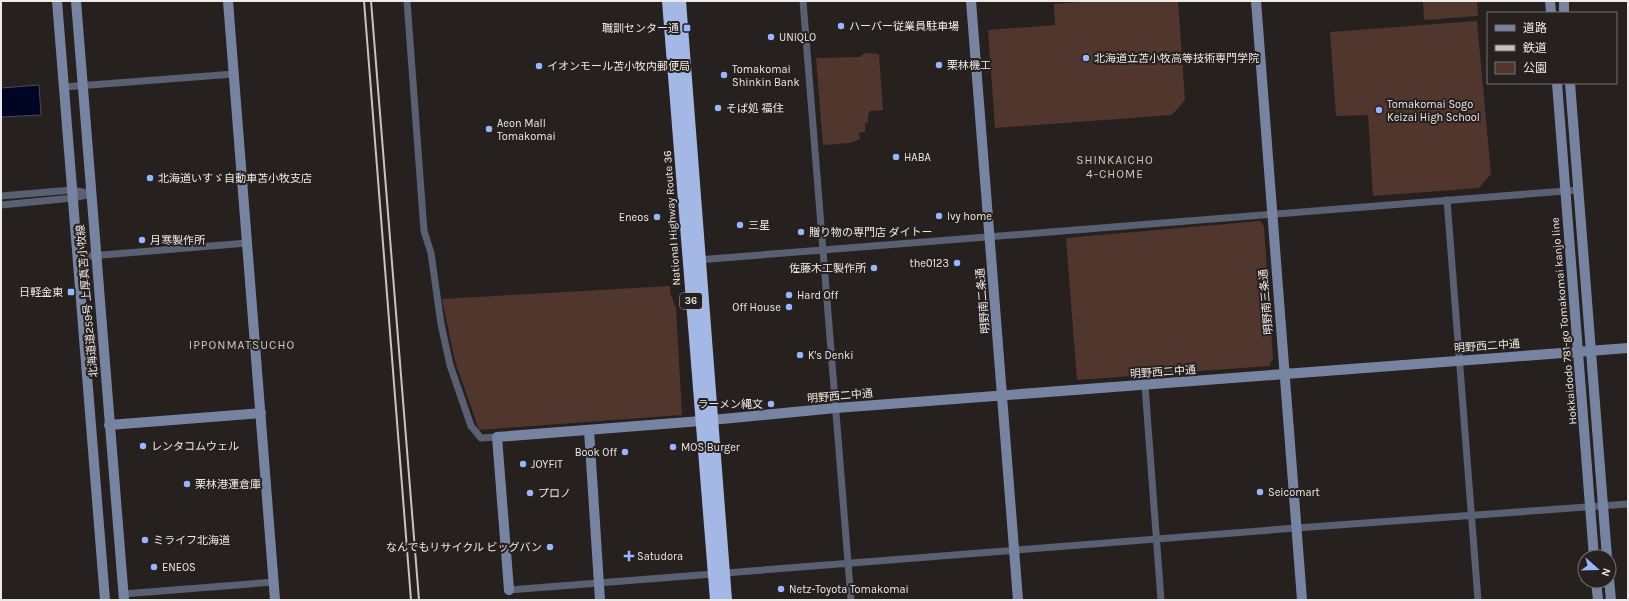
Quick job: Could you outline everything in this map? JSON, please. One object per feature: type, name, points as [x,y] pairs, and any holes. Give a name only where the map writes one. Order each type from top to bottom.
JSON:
[{"type":"highway","name":"National Highway Route 36","points":[[668,1],[695,260]]},
{"type":"highway","name":"National Highway Route 36","points":[[680,1],[706,421],[719,574],[726,600]]},
{"type":"highway","name":"National Highway Route 36","points":[[716,600],[719,574]]},
{"type":"street","name":"北海道道259号 上厚真苫小牧線","points":[[58,1],[105,600]]},
{"type":"street","name":"北海道道259号 上厚真苫小牧線","points":[[76,1],[124,597]]},
{"type":"street","points":[[228,1],[275,600]]},
{"type":"street","points":[[406,1],[424,231],[431,253],[440,324],[450,365],[471,426],[481,438],[497,437],[509,590],[1471,514],[1628,504]]},
{"type":"street","points":[[803,1],[852,600]]},
{"type":"street","name":"明野南二条通","points":[[971,1],[1018,600]]},
{"type":"street","name":"明野南三条通","points":[[1256,1],[1271,214],[1302,600]]},
{"type":"street","points":[[1550,1],[1551,12]]},
{"type":"street","points":[[1564,1],[1564,12]]},
{"type":"street","points":[[64,87],[234,74]]},
{"type":"street","name":"Hokkaidodo 781-go Tomakomai kanjo line","points":[[1556,84],[1566,190],[1593,549]]},
{"type":"street","points":[[1570,84],[1606,549]]},
{"type":"street","points":[[695,260],[1578,190]]},
{"type":"street","points":[[1,205],[73,194]]},
{"type":"street","points":[[1,196],[91,194]]},
{"type":"street","points":[[1447,200],[1478,600]]},
{"type":"street","points":[[78,258],[247,243]]},
{"type":"street","name":"明野西二中通","points":[[497,437],[706,421],[836,408],[1145,386],[1460,359],[1628,348]]},
{"type":"street","points":[[1145,386],[1162,600]]},
{"type":"street","points":[[109,425],[261,413]]},
{"type":"street","points":[[589,430],[600,600]]},
{"type":"street","points":[[124,597],[274,582]]},
{"type":"street","points":[[1597,589],[1598,600]]},
{"type":"street","points":[[1610,589],[1611,600]]},
{"type":"green space","name":"北海道立苫小牧高等技術専門学院","points":[[1095,1],[1178,1],[1185,100],[1172,115],[995,128],[988,30],[1055,25],[1054,4]]},
{"type":"green space","points":[[1423,1],[1477,1],[1478,16],[1424,20]]},
{"type":"green space","points":[[1477,21],[1491,174],[1479,188],[1373,196],[1368,115],[1336,116],[1330,32]]},
{"type":"green space","points":[[865,53],[879,54],[883,110],[870,111],[868,123],[865,123],[865,132],[859,133],[860,139],[850,143],[823,145],[816,58],[859,57]]},
{"type":"green space","points":[[1260,221],[1264,226],[1273,359],[1269,366],[1077,380],[1066,238]]},
{"type":"green space","points":[[670,286],[670,293],[676,308],[682,415],[479,430],[455,361],[442,299]]},
{"type":"water","points":[[39,85],[41,115],[1,117],[1,88]]},
{"type":"railway","points":[[364,1],[411,600]]},
{"type":"railway","points":[[371,1],[419,600]]},
{"type":"place","name":"ハーバー従業員駐車場","points":[[841,26]]},
{"type":"place","name":"職訓センター通","points":[[687,28]]},
{"type":"place","name":"UNIQLO","points":[[771,37]]},
{"type":"place","name":"北海道立苫小牧高等技術専門学院","points":[[1086,58]]},
{"type":"place","name":"栗林機工","points":[[939,65]]},
{"type":"place","name":"イオンモール苫小牧内郵便局","points":[[539,66]]},
{"type":"place","name":"Tomakomai Shinkin Bank","points":[[724,75]]},
{"type":"place","name":"そば処 福住","points":[[718,108]]},
{"type":"place","name":"Tomakomai Sogo Keizai High School","points":[[1379,110]]},
{"type":"place","name":"Aeon Mall Tomakomai","points":[[489,129]]},
{"type":"place","name":"HABA","points":[[896,157]]},
{"type":"place","name":"北海道いすゞ自動車苫小牧支店","points":[[150,178]]},
{"type":"place","name":"lvy home","points":[[939,216]]},
{"type":"place","name":"Eneos","points":[[657,217]]},
{"type":"place","name":"三星","points":[[740,225]]},
{"type":"place","name":"贈り物の専門店 ダイトー","points":[[801,232]]},
{"type":"place","name":"月寒製作所","points":[[142,240]]},
{"type":"place","name":"the0123","points":[[957,263]]},
{"type":"place","name":"佐藤木工製作所","points":[[874,268]]},
{"type":"place","name":"日軽金東","points":[[71,292]]},
{"type":"place","name":"Hard Off","points":[[789,295]]},
{"type":"place","name":"Off House","points":[[789,307]]},
{"type":"place","name":"K's Denki","points":[[800,355]]},
{"type":"place","name":"ラーメン縄文","points":[[771,404]]},
{"type":"place","name":"レンタコムウェル","points":[[143,446]]},
{"type":"place","name":"MOS Burger","points":[[673,447]]},
{"type":"place","name":"Book Off","points":[[625,452]]},
{"type":"place","name":"JOYFIT","points":[[523,464]]},
{"type":"place","name":"栗林港運倉庫","points":[[187,484]]},
{"type":"place","name":"Seicomart","points":[[1260,492]]},
{"type":"place","name":"プロノ","points":[[530,493]]},
{"type":"place","name":"ミライフ北海道","points":[[145,540]]},
{"type":"place","name":"なんでもリサイクル ビッグバン","points":[[550,547]]},
{"type":"place","name":"Satudora","points":[[629,556]]},
{"type":"place","name":"ENEOS","points":[[154,567]]},
{"type":"place","name":"Netz-Toyota Tomakomai","points":[[781,589]]},
{"type":"district","name":"SHINKAICHO 4-CHOME","points":[[1115,167]]},
{"type":"district","name":"IPPONMATSUCHO","points":[[242,345]]}]
